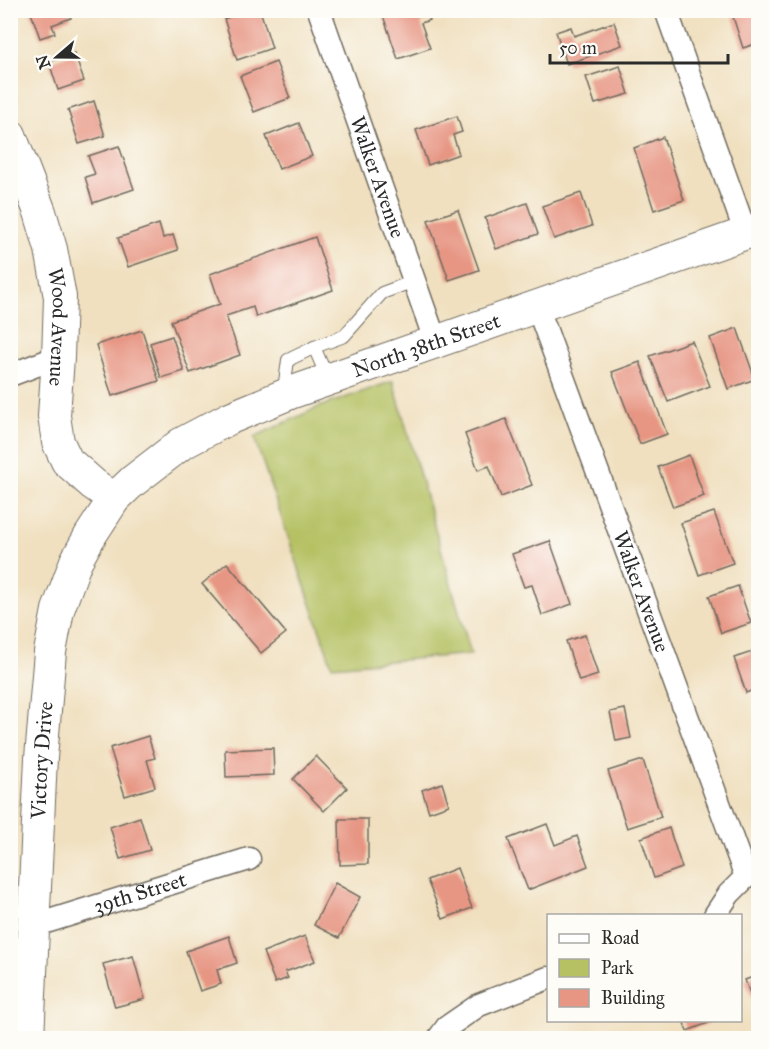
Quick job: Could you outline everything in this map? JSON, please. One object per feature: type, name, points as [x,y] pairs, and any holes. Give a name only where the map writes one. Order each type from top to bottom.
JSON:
[{"type":"main road","name":"Wood Avenue","points":[[10,135],[40,212],[51,249],[60,297],[54,416],[58,442],[67,461],[114,499]]},
{"type":"main road","name":"North 38th Street","points":[[114,499],[181,444],[230,418],[290,393],[752,231]]},
{"type":"main road","name":"Victory Drive","points":[[22,1037],[33,926],[42,746],[50,652],[58,610],[76,561],[114,499]]},
{"type":"street","name":"Walker Avenue","points":[[319,10],[436,343]]},
{"type":"street","points":[[666,10],[752,231]]},
{"type":"street","name":"Walker Avenue","points":[[537,306],[746,877],[729,894],[716,914]]},
{"type":"street","points":[[10,375],[58,357]]},
{"type":"street","name":"39th Street","points":[[33,926],[249,859]]},
{"type":"street","points":[[439,1038],[447,1027],[479,1005],[547,979]]},
{"type":"lane","points":[[290,393],[285,382],[288,360],[344,336],[382,292],[414,281]]},
{"type":"lane","points":[[314,348],[328,380]]},
{"type":"green space","points":[[393,381],[471,654],[332,666],[254,437],[319,407]]},
{"type":"building","points":[[30,10],[68,10],[71,18],[52,25],[55,33],[40,38]]},
{"type":"building","points":[[249,10],[260,10],[272,48],[237,60],[224,19]]},
{"type":"building","points":[[381,10],[427,10],[430,20],[421,23],[430,48],[398,59]]},
{"type":"building","points":[[751,10],[758,10],[758,43],[743,48],[733,17]]},
{"type":"building","points":[[614,22],[622,45],[567,64],[556,32],[571,27],[574,36]]},
{"type":"building","points":[[74,53],[84,81],[58,90],[49,62]]},
{"type":"building","points":[[276,62],[290,98],[254,112],[240,76]]},
{"type":"building","points":[[620,66],[629,94],[595,104],[586,77]]},
{"type":"building","points":[[94,101],[105,136],[79,144],[68,110]]},
{"type":"building","points":[[457,116],[462,132],[453,135],[459,154],[428,165],[416,130]]},
{"type":"building","points":[[299,123],[312,156],[279,169],[266,136]]},
{"type":"building","points":[[663,137],[684,200],[654,210],[634,148]]},
{"type":"building","points":[[119,146],[134,189],[93,203],[85,177],[95,174],[88,156]]},
{"type":"building","points":[[581,193],[592,226],[554,239],[542,206]]},
{"type":"building","points":[[527,203],[538,234],[496,249],[485,218]]},
{"type":"building","points":[[458,210],[479,270],[449,280],[428,220]]},
{"type":"building","points":[[159,224],[163,238],[173,235],[178,250],[128,267],[118,238]]},
{"type":"building","points":[[315,237],[333,290],[256,317],[253,307],[226,316],[240,355],[190,373],[171,321],[220,304],[210,274]]},
{"type":"building","points":[[737,328],[755,379],[728,389],[710,338]]},
{"type":"building","points":[[142,330],[159,381],[112,396],[96,345]]},
{"type":"building","points":[[172,336],[184,371],[161,378],[150,343]]},
{"type":"building","points":[[692,341],[710,386],[668,402],[650,356]]},
{"type":"building","points":[[640,362],[667,434],[640,444],[612,372]]},
{"type":"building","points":[[506,419],[532,485],[501,497],[489,466],[478,470],[465,434]]},
{"type":"building","points":[[689,455],[704,496],[673,507],[658,467]]},
{"type":"building","points":[[714,512],[733,563],[699,575],[681,523]]},
{"type":"building","points":[[550,541],[572,604],[542,615],[532,585],[524,587],[512,554]]},
{"type":"building","points":[[227,563],[286,633],[261,653],[202,584]]},
{"type":"building","points":[[738,586],[751,623],[721,633],[709,596]]},
{"type":"building","points":[[585,635],[598,675],[579,681],[566,641]]},
{"type":"building","points":[[758,650],[758,688],[746,693],[734,658]]},
{"type":"building","points":[[625,709],[631,738],[616,741],[610,712]]},
{"type":"building","points":[[148,736],[155,758],[147,760],[155,787],[125,796],[110,748]]},
{"type":"building","points":[[273,748],[274,775],[226,777],[225,750]]},
{"type":"building","points":[[316,756],[347,788],[324,811],[293,779]]},
{"type":"building","points":[[643,760],[661,817],[627,828],[608,771]]},
{"type":"building","points":[[442,783],[449,805],[429,812],[422,790]]},
{"type":"building","points":[[140,817],[150,850],[120,859],[110,827]]},
{"type":"building","points":[[339,819],[368,819],[368,864],[340,865]]},
{"type":"building","points":[[547,824],[555,845],[577,836],[588,866],[528,890],[508,839]]},
{"type":"building","points":[[669,828],[682,868],[654,878],[641,838]]},
{"type":"building","points":[[457,868],[472,908],[443,919],[427,880]]},
{"type":"building","points":[[335,883],[360,897],[339,938],[314,925]]},
{"type":"building","points":[[229,936],[237,963],[217,970],[221,984],[200,991],[186,951]]},
{"type":"building","points":[[305,936],[315,961],[285,972],[288,978],[275,983],[263,952]]},
{"type":"building","points":[[133,956],[145,999],[115,1007],[103,964]]},
{"type":"building","points":[[758,975],[758,1015],[745,980]]},
{"type":"building","points":[[684,1022],[711,1022],[687,1031]]}]
